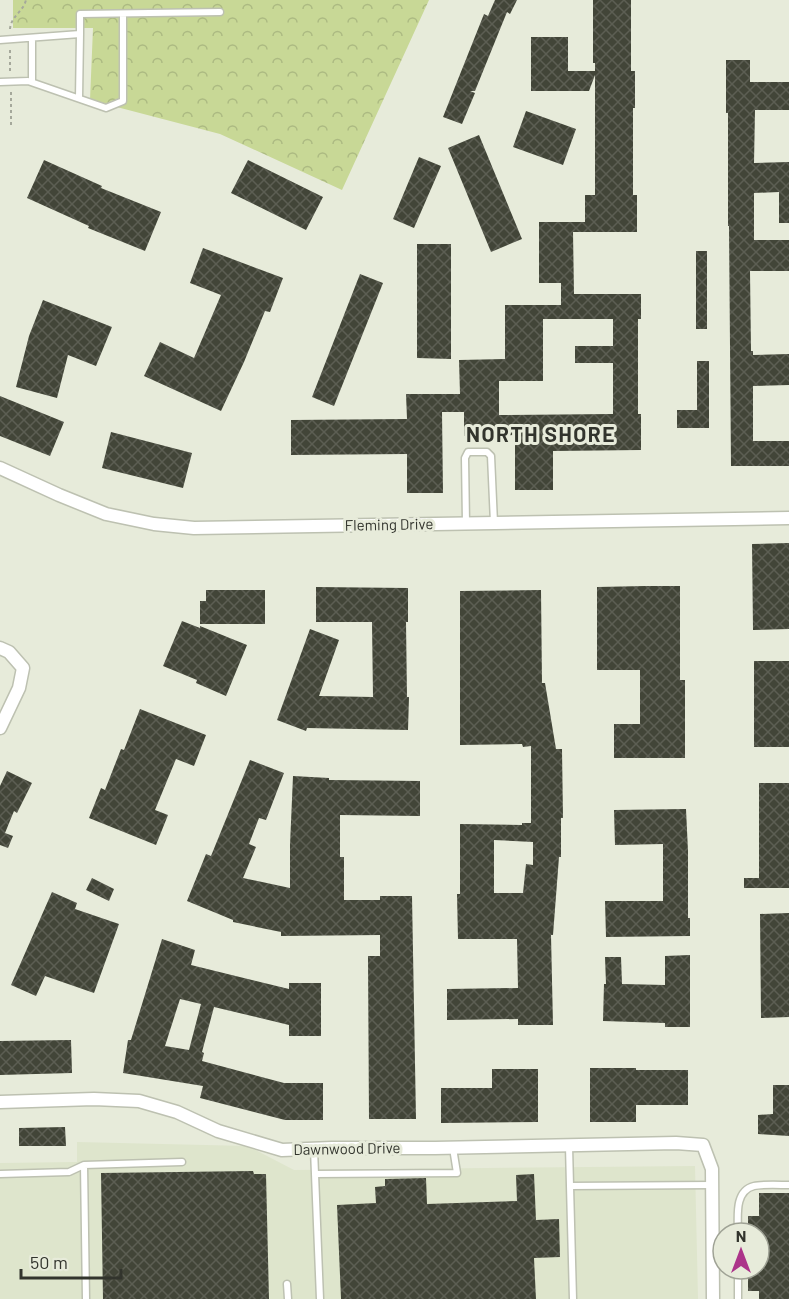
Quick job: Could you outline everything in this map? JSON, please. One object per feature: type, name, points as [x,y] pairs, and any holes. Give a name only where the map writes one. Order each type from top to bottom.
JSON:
[{"type":"street","name":"Fleming Drive","points":[[0,468],[106,514],[154,524],[194,528],[789,518]]},
{"type":"street","points":[[0,648],[9,652],[23,668],[19,688],[0,728]]},
{"type":"street","name":"Dawnwood Drive","points":[[0,1102],[94,1099],[140,1101],[177,1112],[218,1131],[282,1150],[676,1143],[703,1145],[712,1169],[712,1185]]},
{"type":"street","points":[[712,1185],[713,1299]]},
{"type":"lane","points":[[79,98],[80,14],[220,12]]},
{"type":"lane","points":[[0,82],[28,81],[106,108],[123,101],[123,14]]},
{"type":"lane","points":[[0,40],[80,34]]},
{"type":"lane","points":[[32,38],[32,82]]},
{"type":"lane","points":[[466,524],[465,458],[468,452],[487,452],[491,456],[494,523]]},
{"type":"lane","points":[[569,1145],[573,1299]]},
{"type":"lane","points":[[315,1174],[457,1173],[453,1148]]},
{"type":"lane","points":[[314,1149],[320,1299]]},
{"type":"lane","points":[[0,1174],[69,1172],[84,1165],[182,1162]]},
{"type":"lane","points":[[84,1165],[86,1299]]},
{"type":"lane","points":[[570,1186],[712,1185]]},
{"type":"lane","points":[[738,1221],[738,1208],[746,1191],[754,1186],[789,1185]]},
{"type":"lane","points":[[738,1281],[738,1299]]},
{"type":"lane","points":[[287,1284],[288,1299]]},
{"type":"path","points":[[11,125],[11,22],[26,0]]},
{"type":"shaded area","points":[[77,1142],[248,1146],[294,1170],[695,1166],[698,1299],[0,1299],[0,1163],[77,1162]]},
{"type":"green space","points":[[13,0],[429,0],[342,190],[220,134],[90,100],[93,28],[13,28]]},
{"type":"building","points":[[495,0],[517,0],[510,14],[507,12],[475,91],[470,91],[475,93],[462,124],[443,117],[484,14],[488,16]]},
{"type":"building","points":[[593,0],[631,0],[631,71],[635,71],[633,195],[637,195],[637,232],[573,232],[574,294],[641,294],[641,319],[638,319],[638,414],[641,414],[641,450],[553,451],[553,490],[515,490],[515,435],[464,436],[464,412],[442,412],[443,493],[407,493],[407,454],[291,455],[291,420],[407,419],[406,394],[460,394],[459,360],[505,359],[505,305],[561,305],[561,283],[539,283],[539,222],[585,222],[585,195],[595,195],[595,75],[589,91],[531,91],[531,37],[568,37],[568,71],[595,71],[595,63],[593,63]],"holes":[[[543,319],[613,319],[613,346],[575,346],[575,363],[613,363],[613,414],[499,415],[499,381],[543,381]]]},
{"type":"building","points":[[726,60],[750,60],[750,82],[789,82],[789,110],[755,110],[754,163],[789,162],[789,223],[779,223],[779,192],[754,193],[754,240],[789,240],[789,271],[750,271],[751,351],[753,355],[789,354],[789,385],[753,386],[753,441],[789,441],[789,466],[731,466]]},
{"type":"building","points":[[526,111],[576,129],[563,165],[513,147]]},
{"type":"building","points":[[479,135],[522,239],[491,252],[448,148]]},
{"type":"building","points":[[419,157],[441,166],[414,228],[393,219]]},
{"type":"building","points":[[44,160],[102,186],[101,188],[161,212],[145,251],[88,228],[89,226],[27,198]]},
{"type":"building","points":[[248,160],[323,197],[306,230],[231,193]]},
{"type":"building","points":[[417,244],[451,244],[451,359],[417,358]]},
{"type":"building","points":[[203,248],[283,278],[270,312],[265,311],[221,411],[144,376],[160,342],[194,358],[221,295],[190,283]]},
{"type":"building","points":[[696,251],[707,251],[707,329],[696,329]]},
{"type":"building","points":[[360,274],[383,283],[334,406],[312,397]]},
{"type":"building","points":[[43,300],[112,327],[96,366],[68,355],[57,398],[16,387],[29,336]]},
{"type":"building","points":[[697,361],[709,361],[709,428],[677,428],[677,410],[697,410]]},
{"type":"building","points":[[0,396],[64,422],[50,456],[0,436]]},
{"type":"building","points":[[111,432],[192,453],[183,488],[102,468]]},
{"type":"building","points":[[789,543],[789,629],[753,630],[752,544]]},
{"type":"building","points":[[680,586],[680,680],[685,680],[685,758],[614,758],[614,724],[640,724],[640,670],[597,670],[597,587]]},
{"type":"building","points":[[316,587],[408,588],[408,622],[406,622],[408,730],[307,728],[306,731],[277,720],[310,629],[339,640],[319,696],[373,697],[372,622],[316,622]]},
{"type":"building","points":[[206,590],[265,590],[265,624],[200,624],[200,601],[206,601]]},
{"type":"building","points":[[541,590],[542,683],[545,683],[556,749],[562,749],[561,857],[559,857],[553,935],[551,935],[553,1025],[518,1025],[518,1019],[447,1020],[447,989],[518,988],[517,939],[458,939],[460,824],[522,825],[522,823],[531,823],[531,746],[523,747],[522,744],[460,745],[460,591]],"holes":[[[494,840],[533,842],[533,865],[526,864],[523,893],[494,893]]]},
{"type":"building","points":[[182,621],[247,645],[226,696],[196,683],[197,680],[163,666]]},
{"type":"building","points":[[754,661],[789,661],[789,747],[754,747]]},
{"type":"building","points":[[140,709],[206,735],[194,766],[176,759],[155,810],[168,815],[156,845],[89,818],[101,788],[105,790],[121,749],[124,750]]},
{"type":"building","points":[[250,760],[284,773],[266,820],[259,818],[249,844],[256,847],[243,878],[290,888],[293,776],[329,778],[329,780],[420,781],[420,816],[340,815],[340,857],[344,857],[344,900],[380,900],[380,896],[412,896],[416,1119],[369,1119],[368,956],[380,956],[380,935],[281,936],[281,932],[233,922],[233,920],[187,901],[206,854],[211,856]]},
{"type":"building","points":[[7,771],[32,783],[17,813],[14,811],[5,833],[13,836],[8,848],[0,845],[0,786]]},
{"type":"building","points":[[759,783],[789,783],[789,888],[744,888],[744,878],[759,878]]},
{"type":"building","points":[[686,809],[690,936],[606,937],[605,901],[663,901],[663,844],[615,845],[614,810]]},
{"type":"building","points":[[92,878],[114,889],[109,901],[86,890]]},
{"type":"building","points":[[52,892],[77,903],[75,909],[119,924],[94,993],[45,976],[36,996],[11,985]]},
{"type":"building","points":[[789,913],[789,1017],[761,1018],[760,914]]},
{"type":"building","points":[[162,939],[195,950],[191,965],[289,989],[289,983],[321,983],[321,1036],[289,1036],[289,1025],[214,1007],[202,1052],[204,1053],[202,1061],[284,1083],[323,1083],[323,1120],[285,1120],[200,1098],[203,1086],[123,1073],[128,1040],[131,1040]],"holes":[[[180,999],[201,1004],[189,1050],[165,1046]]]},
{"type":"building","points":[[690,955],[690,1027],[665,1027],[665,1023],[603,1021],[604,984],[606,984],[605,957],[621,957],[622,984],[665,985],[665,956]]},
{"type":"building","points":[[71,1040],[72,1073],[0,1075],[0,1041]]},
{"type":"building","points":[[590,1068],[688,1070],[688,1105],[636,1105],[636,1122],[590,1122]]},
{"type":"building","points":[[492,1069],[538,1069],[538,1122],[441,1123],[441,1088],[492,1088]]},
{"type":"building","points":[[773,1085],[789,1085],[789,1136],[758,1134],[758,1115],[773,1114]]},
{"type":"building","points":[[65,1127],[66,1146],[19,1146],[19,1128]]},
{"type":"building","points":[[253,1171],[254,1174],[266,1174],[269,1299],[103,1299],[101,1173]]},
{"type":"building","points":[[534,1174],[536,1220],[559,1219],[560,1257],[534,1258],[536,1299],[341,1299],[337,1205],[376,1203],[375,1187],[385,1186],[385,1179],[426,1178],[427,1204],[517,1201],[516,1175]]},
{"type":"building","points":[[759,1193],[789,1193],[789,1299],[759,1299],[759,1291],[748,1291],[748,1281],[771,1281],[771,1221],[748,1221],[748,1216],[759,1216]]},
{"type":"district","name":"NORTH SHORE","points":[[541,435]]}]
